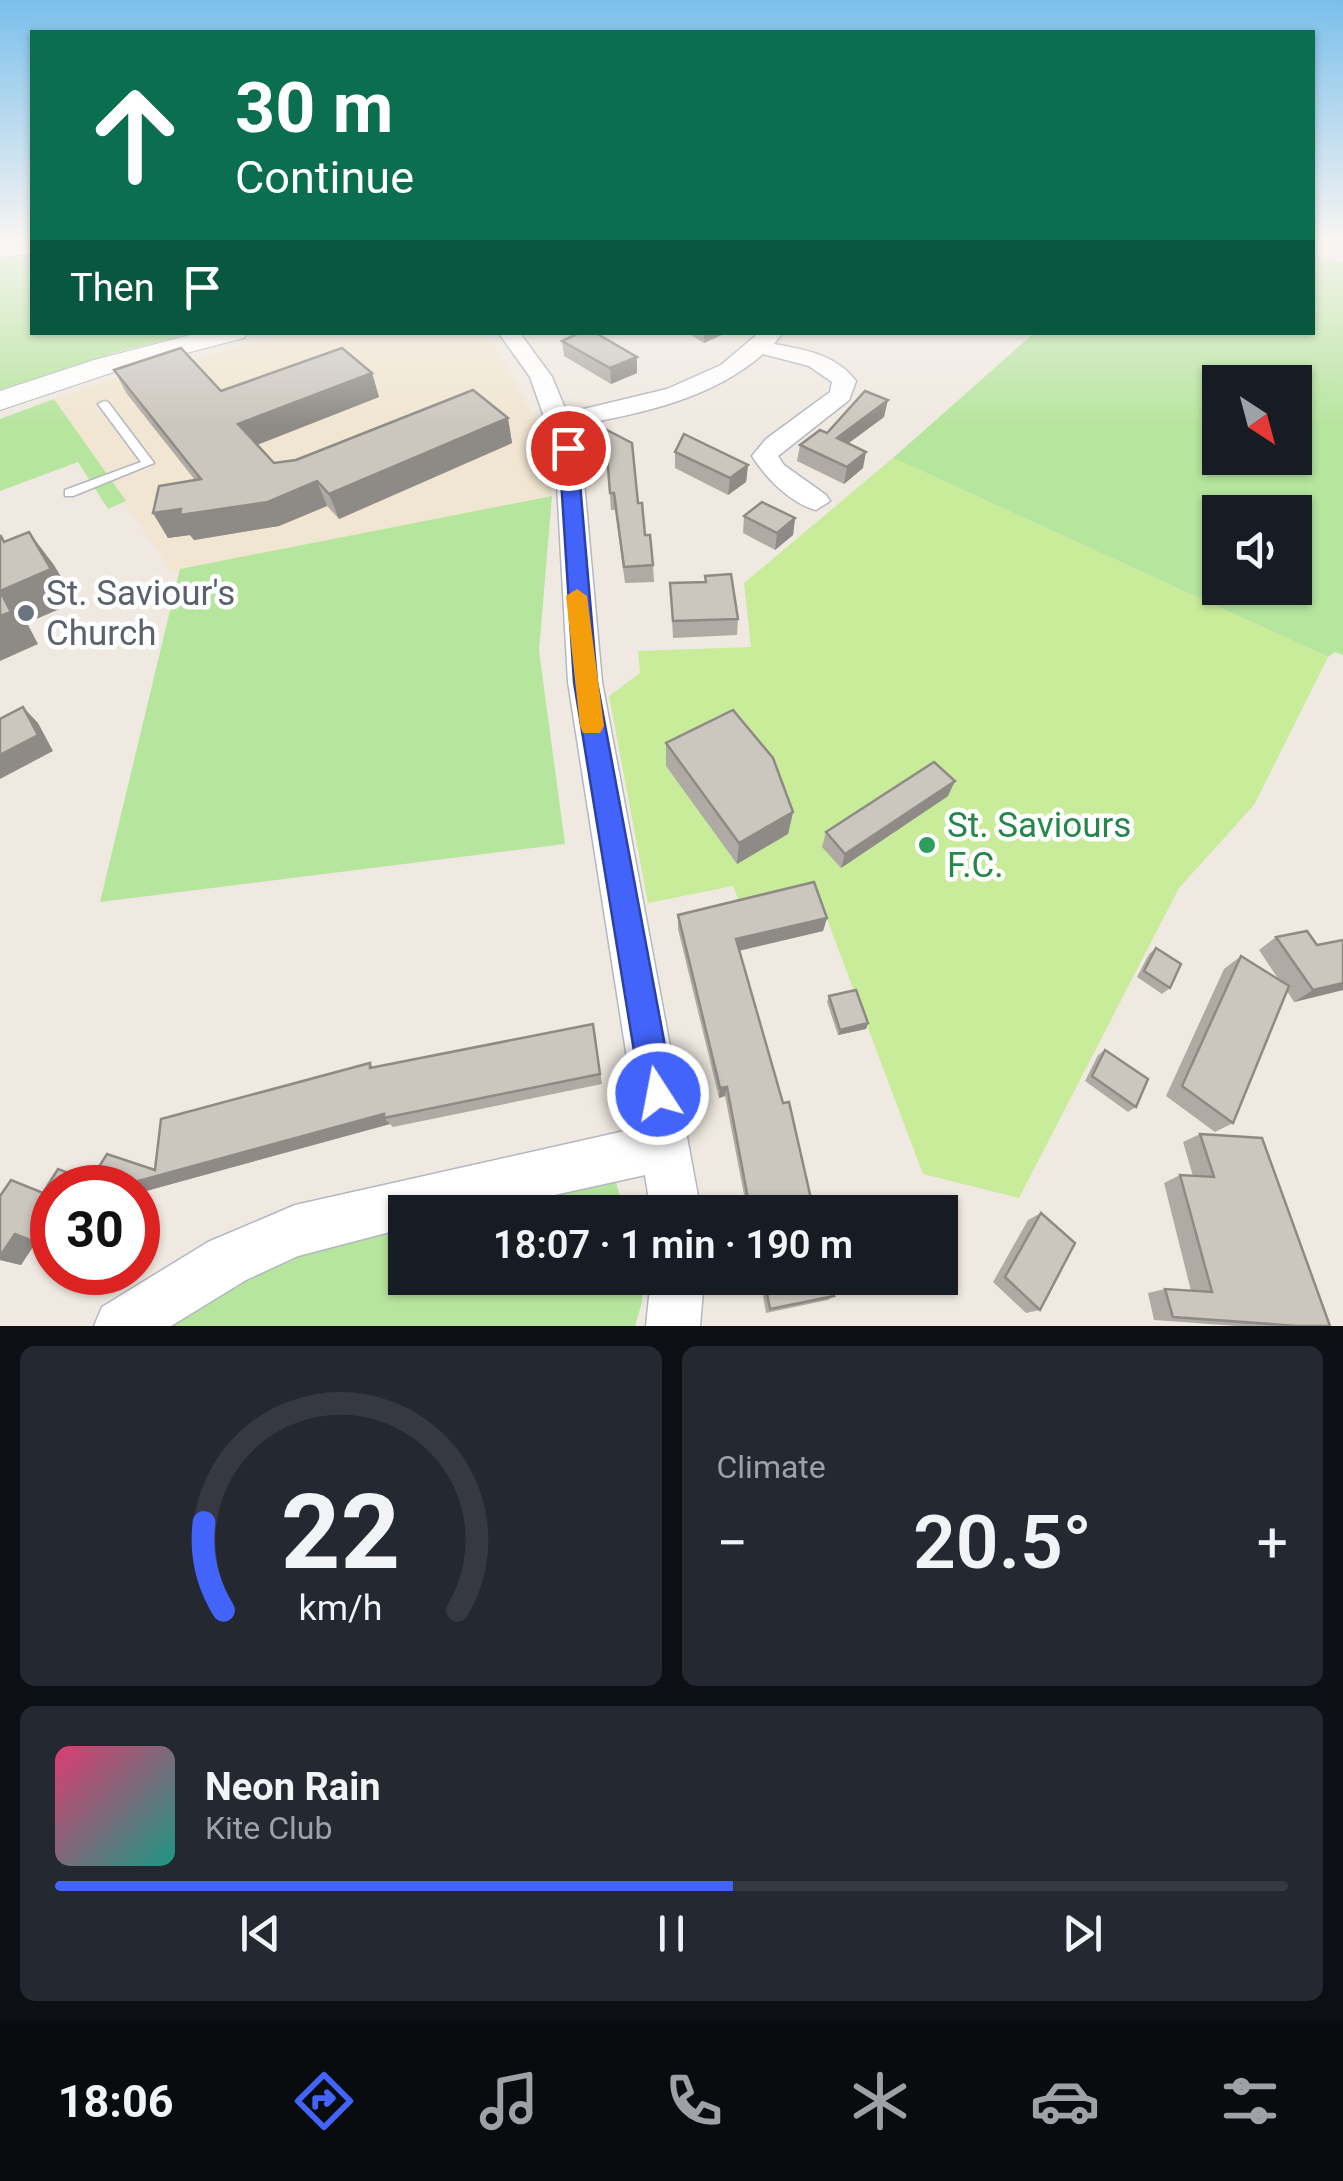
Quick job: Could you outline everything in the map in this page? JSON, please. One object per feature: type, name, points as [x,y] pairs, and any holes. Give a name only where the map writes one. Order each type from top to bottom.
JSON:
[{"type":"street","points":[[0,401],[104,366],[223,335]]},
{"type":"street","points":[[510,335],[542,377],[561,421],[572,472],[576,590],[585,682],[674,1195]]},
{"type":"street","points":[[561,421],[643,404],[694,386],[766,340],[821,362],[839,372],[844,381],[841,395],[775,444],[765,456],[775,471],[816,501]]},
{"type":"street","points":[[121,1326],[227,1261],[296,1232],[382,1208],[667,1146]]},
{"type":"street","points":[[673,1326],[676,1295]]},
{"type":"lane","points":[[69,493],[148,462],[104,404]]},
{"type":"shaded area","points":[[285,335],[481,335],[497,348],[549,447],[552,496],[171,571],[54,399],[120,377]]},
{"type":"green space","points":[[0,302],[30,302],[30,335],[185,335],[117,352],[0,390]]},
{"type":"green space","points":[[1315,302],[1343,302],[1343,655],[1335,652],[1328,657],[1214,605],[1312,605],[1312,495],[1202,495],[1202,599],[893,458],[1032,335],[1315,335]]},
{"type":"green space","points":[[54,399],[126,501],[108,509],[78,462],[0,491],[0,419]]},
{"type":"green space","name":"St. Saviours F.C.","points":[[893,458],[1202,599],[1202,605],[1214,605],[1328,657],[1254,805],[1179,888],[1019,1198],[923,1174],[816,890],[741,906],[733,886],[648,903],[609,696],[640,673],[638,651],[751,647],[744,583]]},
{"type":"green space","points":[[552,496],[539,651],[565,844],[100,902],[180,569]]},
{"type":"green space","points":[[615,1179],[620,1195],[546,1195]]},
{"type":"green space","points":[[388,1232],[388,1295],[642,1295],[642,1302],[635,1326],[165,1326],[293,1254]]},
{"type":"building","points":[[575,335],[599,335],[637,357],[610,368],[562,341]]},
{"type":"building","points":[[181,348],[221,391],[342,348],[372,373],[238,424],[274,463],[296,460],[473,390],[508,418],[329,494],[317,481],[268,502],[180,515],[181,509],[153,513],[159,486],[201,479],[114,370]]},
{"type":"building","points":[[865,391],[888,400],[837,438],[866,452],[847,467],[800,445],[820,430],[827,433]]},
{"type":"building","points":[[605,429],[632,443],[638,503],[642,503],[645,535],[650,535],[653,565],[624,567],[614,493],[610,493]]},
{"type":"building","points":[[684,434],[748,465],[730,478],[675,452]]},
{"type":"building","points":[[762,502],[795,518],[777,533],[744,516]]},
{"type":"building","points":[[29,532],[51,569],[0,591],[0,537],[4,542]]},
{"type":"building","points":[[731,574],[738,619],[673,621],[670,583],[706,582],[705,576]]},
{"type":"building","points":[[0,591],[11,612],[0,616]]},
{"type":"building","points":[[23,707],[38,735],[0,755],[0,719]]},
{"type":"building","points":[[733,710],[773,758],[793,812],[739,843],[666,743]]},
{"type":"building","points":[[934,762],[955,781],[845,854],[826,832]]},
{"type":"building","points":[[814,882],[827,918],[736,939],[783,1103],[789,1102],[810,1195],[747,1195],[727,1087],[720,1088],[678,915]]},
{"type":"building","points":[[1307,931],[1317,945],[1343,940],[1343,983],[1313,990],[1276,937]]},
{"type":"building","points":[[1156,948],[1181,964],[1170,988],[1144,971]]},
{"type":"building","points":[[1241,956],[1289,986],[1233,1123],[1182,1086]]},
{"type":"building","points":[[856,990],[868,1023],[840,1030],[829,996]]},
{"type":"building","points":[[593,1024],[600,1074],[384,1118],[384,1114],[160,1175],[160,1165],[156,1165],[161,1119],[370,1063],[370,1068]]},
{"type":"building","points":[[1105,1050],[1148,1079],[1136,1107],[1092,1076]]},
{"type":"building","points":[[1200,1134],[1262,1138],[1330,1326],[1173,1317],[1165,1289],[1212,1292],[1180,1175],[1214,1177]]},
{"type":"building","points":[[107,1154],[140,1165],[100,1165]]},
{"type":"building","points":[[11,1180],[30,1188],[30,1240],[15,1234],[0,1256],[0,1196]]},
{"type":"building","points":[[1041,1213],[1075,1243],[1040,1310],[1005,1277]]},
{"type":"building","points":[[767,1295],[834,1296],[770,1309]]},
{"type":"slow traffic","points":[[577,596],[592,726]]},
{"type":"place","name":"St. Saviour's Church","points":[[26,613]]},
{"type":"place","name":"St. Saviours F.C.","points":[[927,845]]},
{"type":"route","points":[[568,448],[585,682],[658,1094]]}]
